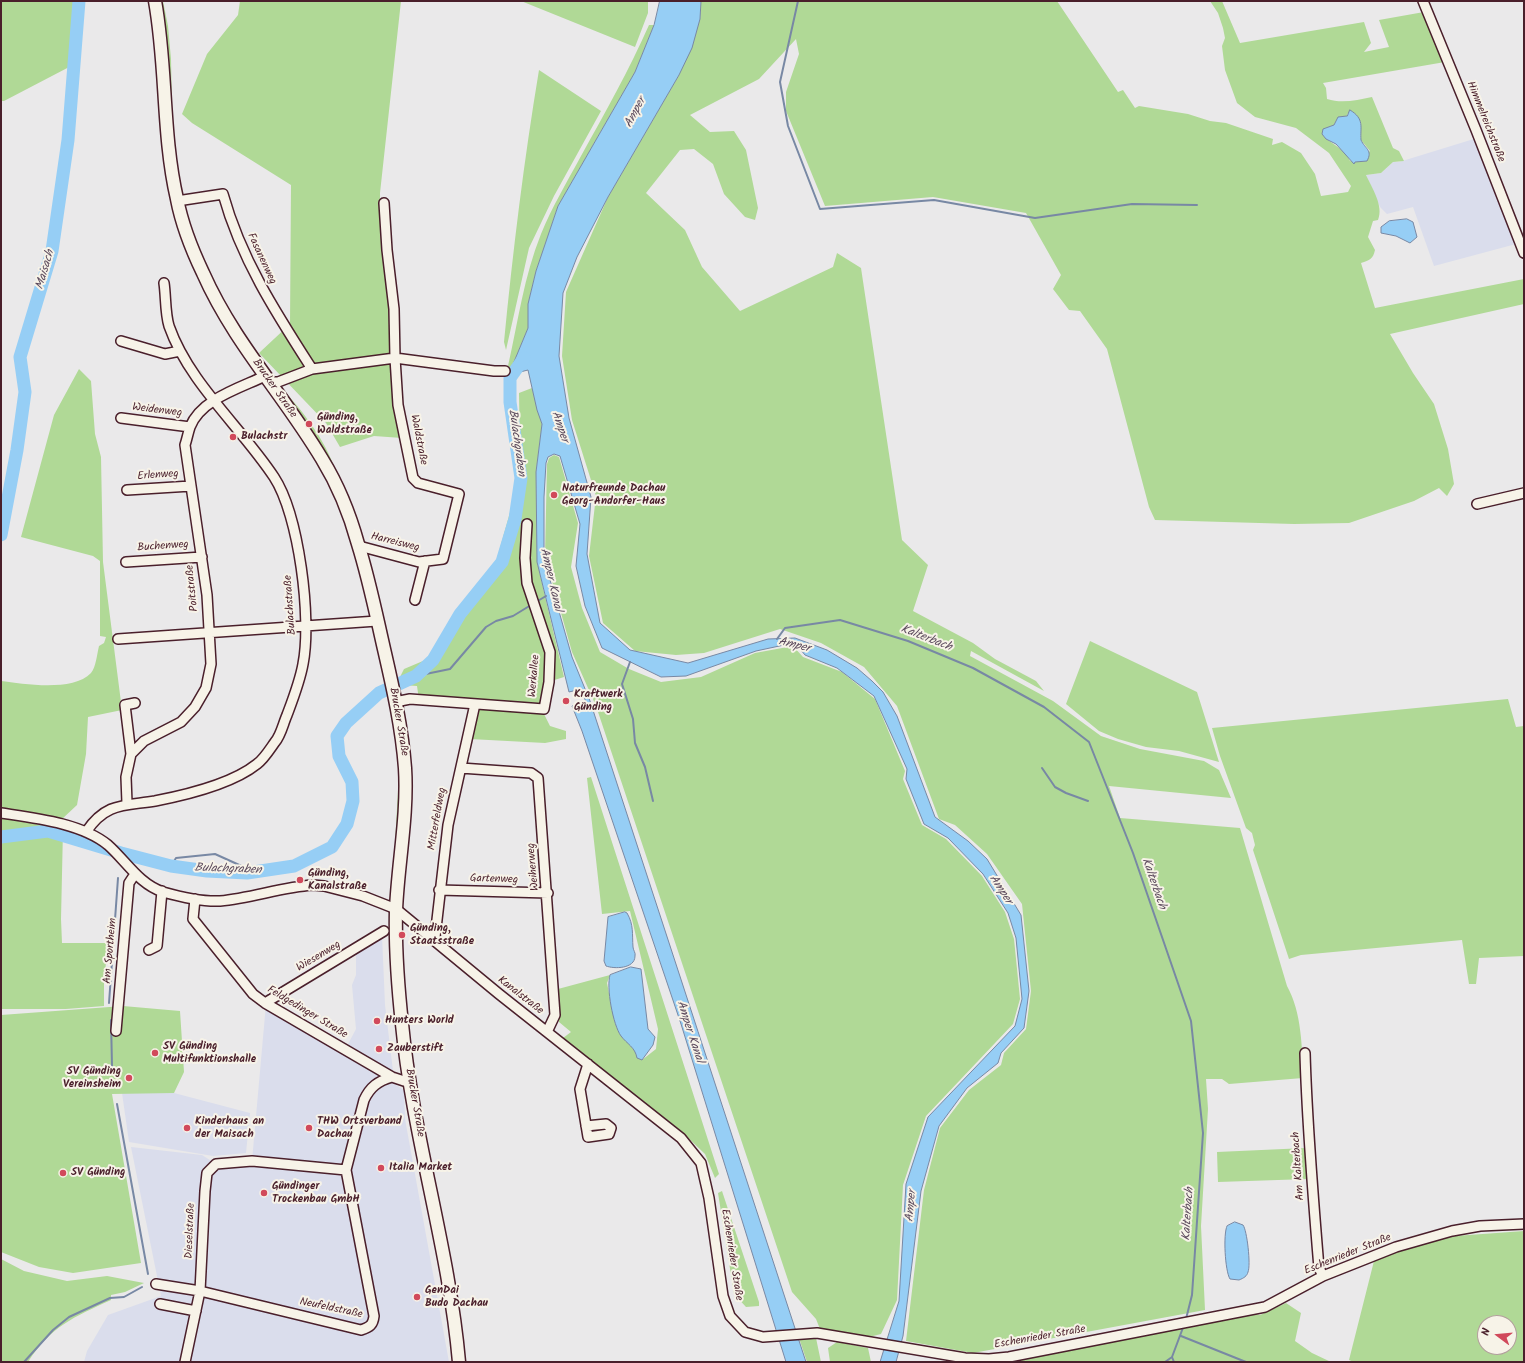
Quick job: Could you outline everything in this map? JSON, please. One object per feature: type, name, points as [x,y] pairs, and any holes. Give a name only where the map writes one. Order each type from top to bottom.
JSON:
[{"type":"main road","name":"Brucker Straße","points":[[155,1],[160,30],[165,78],[167,128],[177,201],[196,258],[215,300],[231,328],[322,459],[344,504],[359,546],[393,692],[403,748],[406,793],[396,909],[397,962],[402,1024],[410,1080],[449,1292],[459,1362]]},
{"type":"street","name":"Himmelreichstraße","points":[[1423,1],[1476,130],[1524,253]]},
{"type":"street","name":"Fasanenweg","points":[[177,201],[223,194],[229,216],[248,264],[262,291],[312,369]]},
{"type":"street","name":"Waldstraße","points":[[384,203],[386,250],[394,309],[394,358],[398,405],[413,478],[418,483],[459,494],[445,555],[443,559],[439,560]]},
{"type":"street","name":"Bulachstraße","points":[[86,832],[103,814],[121,805],[155,801],[223,783],[259,762],[277,740],[293,697],[303,663],[306,626],[299,550],[291,513],[275,478],[214,400],[180,351],[168,324],[164,283]]},
{"type":"street","points":[[121,341],[165,354],[180,351]]},
{"type":"street","points":[[267,379],[278,382],[312,369],[394,358],[494,371],[505,370]]},
{"type":"street","name":"Poitstraße","points":[[131,754],[144,741],[180,722],[195,708],[206,688],[210,664],[210,633],[202,557],[185,445],[190,427],[197,414],[214,400],[267,379]]},
{"type":"street","name":"Weidenweg","points":[[121,418],[190,427]]},
{"type":"street","name":"Erlenweg","points":[[127,490],[191,486]]},
{"type":"street","points":[[1477,504],[1524,493]]},
{"type":"street","name":"Werkallee","points":[[393,692],[410,699],[544,709],[549,682],[550,652],[537,608],[527,583],[525,558],[527,524]]},
{"type":"street","name":"Harreisweg","points":[[359,546],[419,562],[439,560]]},
{"type":"street","name":"Buchenweg","points":[[126,562],[202,557]]},
{"type":"street","name":"Harreisweg","points":[[415,600],[425,561]]},
{"type":"street","points":[[118,639],[377,621]]},
{"type":"street","points":[[127,804],[126,777],[131,754],[125,705],[134,703]]},
{"type":"street","name":"Mitterfeldweg","points":[[433,940],[435,937],[439,890],[448,825],[475,704]]},
{"type":"street","name":"Weiherweg","points":[[461,768],[531,773],[538,778],[548,893],[555,1015],[547,1032]]},
{"type":"street","name":"Kanalstraße","points":[[1,813],[40,819],[86,832],[108,846],[135,874],[162,891],[195,899],[219,901],[313,885],[324,886],[363,896],[396,909],[547,1032],[632,1098]]},
{"type":"street","name":"Am Sportheim","points":[[116,1031],[129,883],[135,874]]},
{"type":"street","name":"Gartenweg","points":[[439,890],[548,893]]},
{"type":"street","points":[[149,950],[157,946],[162,891]]},
{"type":"street","name":"Feldgedinger Straße","points":[[195,899],[193,919],[253,994],[265,1004],[392,1077],[404,1081],[410,1080]]},
{"type":"street","name":"Wiesenweg","points":[[265,1004],[384,931]]},
{"type":"street","name":"Am Kalterbach","points":[[1305,1053],[1306,1106],[1311,1174],[1319,1268],[1323,1276]]},
{"type":"street","points":[[586,1126],[580,1089],[588,1064]]},
{"type":"street","name":"Neufeldstraße","points":[[200,1292],[361,1330],[370,1327],[374,1316],[346,1170],[364,1100],[368,1092],[379,1081],[392,1077]]},
{"type":"street","name":"Eschenrieder Straße","points":[[632,1098],[681,1138],[701,1163],[710,1198],[723,1296],[730,1316],[745,1332],[763,1337],[817,1333],[964,1358],[989,1359],[1189,1323],[1265,1307],[1323,1276],[1396,1247],[1446,1233],[1480,1226],[1524,1224]]},
{"type":"street","name":"Dieselstraße","points":[[185,1362],[200,1292],[205,1191],[208,1173],[216,1164],[252,1161],[346,1170]]},
{"type":"street","points":[[156,1284],[200,1292]]},
{"type":"street","points":[[160,1304],[196,1311]]},
{"type":"shaded area","points":[[1477,138],[1516,244],[1434,266],[1413,207],[1387,214],[1380,207],[1366,175],[1381,173],[1393,162],[1399,162]]},
{"type":"shaded area","points":[[382,935],[385,1005],[393,1071],[347,1046],[356,1029],[352,985],[356,975],[356,951]]},
{"type":"shaded area","points":[[266,1004],[404,1090],[405,1119],[449,1362],[84,1362],[87,1351],[108,1315],[161,1296],[131,1147],[202,1155],[216,1164],[252,1161]]},
{"type":"shaded area","name":"Kinderhaus an der Maisach","points":[[122,1093],[174,1093],[250,1113],[246,1153],[213,1156],[129,1142]]},
{"type":"green space","points":[[1,1],[75,1],[73,65],[4,101],[1,101]]},
{"type":"green space","points":[[159,1],[163,1],[168,26],[171,59],[172,108],[170,108]]},
{"type":"green space","points":[[240,1],[401,1],[380,193],[381,241],[391,302],[402,438],[374,436],[340,447],[326,423],[259,353],[290,324],[291,185],[192,123],[182,114],[207,54],[238,15]]},
{"type":"green space","points":[[521,1],[648,1],[648,13],[635,47]]},
{"type":"green space","points":[[701,1],[1057,1],[1118,92],[1123,90],[1135,108],[1139,106],[1188,114],[1210,121],[1226,123],[1273,139],[1272,145],[1282,142],[1301,153],[1315,174],[1321,196],[1348,192],[1351,186],[1329,153],[1296,128],[1255,117],[1237,103],[1225,70],[1222,46],[1225,38],[1223,28],[1218,13],[1210,1],[1222,1],[1240,43],[1364,22],[1371,43],[1364,52],[1389,47],[1379,20],[1424,12],[1445,62],[1323,83],[1326,88],[1327,99],[1344,101],[1372,97],[1393,148],[1399,151],[1404,161],[1393,162],[1381,173],[1366,175],[1380,209],[1378,220],[1373,221],[1368,237],[1375,250],[1374,253],[1371,259],[1361,263],[1375,308],[1524,279],[1524,304],[1390,334],[1413,373],[1434,404],[1448,449],[1454,484],[1447,496],[1439,488],[1414,501],[1349,523],[1294,524],[1155,520],[1149,507],[1107,349],[1080,311],[1069,310],[1053,289],[1061,275],[1026,213],[933,197],[825,206],[786,111],[786,92],[799,54],[796,39],[759,79],[690,115],[710,132],[734,131],[746,150],[758,208],[755,220],[745,217],[724,194],[713,164],[694,149],[680,150],[646,193],[685,230],[702,267],[740,311],[833,267],[837,253],[861,268],[902,540],[928,565],[913,611],[973,643],[995,659],[1036,681],[1044,691],[971,651],[970,656],[1053,701],[1101,736],[1140,749],[1204,761],[1219,770],[1231,798],[1109,786],[1120,818],[1240,828],[1287,986],[1296,1008],[1300,1031],[1303,1078],[1229,1084],[1222,1079],[1206,1079],[1208,1109],[1201,1226],[1205,1310],[973,1353],[906,1341],[924,1190],[940,1128],[969,1090],[1001,1065],[1004,1053],[1026,1029],[1031,991],[1022,904],[987,854],[955,825],[939,819],[897,706],[864,667],[821,643],[780,629],[704,653],[676,655],[635,651],[603,623],[589,556],[596,496],[572,420],[562,356],[566,292],[608,197],[679,75],[700,19]],"holes":[[[1348,113],[1358,118],[1361,124],[1361,140],[1370,151],[1355,162],[1350,161],[1345,153],[1322,134],[1325,129],[1334,125],[1339,118],[1347,116]]]},
{"type":"green space","points":[[649,25],[654,25],[635,72],[558,206],[536,271],[528,304],[528,328],[511,369],[508,366],[522,299],[530,266],[541,234],[560,195],[608,108]]},
{"type":"green space","points":[[539,70],[601,111],[554,196],[529,248],[506,350],[504,342],[515,239],[528,138]]},
{"type":"green space","points":[[79,369],[91,381],[95,434],[101,457],[103,562],[122,710],[88,717],[86,754],[77,805],[61,820],[1,808],[1,681],[35,685],[61,685],[73,683],[83,679],[93,670],[99,646],[104,643],[106,637],[100,636],[100,561],[93,556],[21,537],[54,415]]},
{"type":"green space","points":[[532,388],[542,424],[536,472],[537,562],[564,677],[545,683],[542,703],[419,700],[417,686],[402,685],[400,677],[404,669],[430,658],[454,613],[496,562],[516,491],[520,451],[519,393]]},
{"type":"green space","points":[[286,393],[302,411],[316,431],[328,453],[337,475],[284,396]]},
{"type":"green space","points":[[554,455],[559,457],[578,523],[571,567],[582,608],[600,652],[629,669],[661,682],[701,677],[755,653],[793,646],[803,657],[842,672],[875,699],[905,771],[903,779],[922,825],[946,839],[982,876],[1005,912],[1014,939],[1020,999],[1013,1024],[926,1116],[903,1185],[897,1300],[881,1334],[865,1338],[820,1329],[816,1319],[792,1292],[596,706],[572,652],[545,556],[547,464],[549,458]]},
{"type":"green space","points":[[1090,641],[1197,692],[1219,762],[1179,751],[1146,747],[1118,739],[1099,731],[1066,704]]},
{"type":"green space","points":[[1508,699],[1516,727],[1524,726],[1524,956],[1479,958],[1476,984],[1469,984],[1462,940],[1301,955],[1289,959],[1253,850],[1255,845],[1252,833],[1246,828],[1220,756],[1212,728]]},
{"type":"green space","points":[[477,708],[543,712],[550,726],[566,731],[566,739],[545,743],[470,739]]},
{"type":"green space","points":[[399,772],[401,789],[398,841],[395,844]]},
{"type":"green space","points":[[591,777],[719,1174],[715,1178],[705,1154],[681,1131],[563,1038],[571,1032],[559,1022],[558,989],[610,975],[607,983],[612,1008],[621,1035],[642,1060],[656,1049],[658,1029],[630,911],[602,914],[587,778]]},
{"type":"green space","points":[[1,818],[63,829],[61,919],[62,943],[108,943],[104,982],[104,1006],[66,1009],[1,1009]]},
{"type":"green space","name":"SV Günding","points":[[123,1006],[180,1011],[184,1072],[174,1093],[112,1094],[141,1263],[73,1273],[39,1267],[1,1252],[1,1015]]},
{"type":"green space","points":[[1306,1148],[1308,1179],[1218,1182],[1217,1152]]},
{"type":"green space","points":[[722,1191],[759,1302],[759,1306],[746,1307],[734,1294],[718,1193]]},
{"type":"green space","points":[[1524,1231],[1524,1362],[1354,1362],[1349,1360],[1374,1261],[1402,1249],[1455,1236]]},
{"type":"green space","points":[[1,1259],[24,1271],[67,1281],[107,1276],[144,1283],[125,1292],[111,1295],[111,1300],[64,1324],[45,1340],[28,1362],[1,1362]]},
{"type":"green space","points":[[1286,1303],[1301,1313],[1295,1341],[1312,1353],[1331,1362],[1006,1362],[1250,1313],[1260,1315]]},
{"type":"green space","points":[[810,1336],[816,1338],[821,1362],[807,1362],[799,1338]]},
{"type":"green space","points":[[837,1342],[868,1348],[871,1362],[830,1362],[828,1348]]},
{"type":"water","points":[[660,1],[701,1],[700,19],[692,48],[679,75],[608,197],[577,257],[563,293],[559,356],[569,418],[591,497],[587,554],[600,623],[630,650],[688,663],[768,639],[795,638],[827,650],[857,668],[883,692],[897,716],[935,817],[968,841],[987,859],[1021,915],[1029,991],[1024,1028],[1001,1053],[998,1063],[967,1088],[939,1126],[921,1191],[903,1336],[896,1362],[880,1362],[899,1301],[906,1184],[928,1117],[1015,1026],[1022,999],[1016,938],[1008,913],[983,874],[948,838],[924,824],[906,779],[907,769],[874,696],[837,668],[805,655],[800,649],[784,645],[756,651],[686,676],[661,677],[602,648],[585,606],[576,566],[580,524],[560,456],[554,454],[548,457],[546,463],[544,497],[544,559],[572,657],[590,701],[806,1362],[786,1362],[681,1024],[582,731],[572,706],[586,702],[581,689],[569,692],[537,562],[536,472],[542,424],[537,410],[528,370],[516,373],[511,369],[528,328],[528,304],[536,271],[558,206],[635,72],[654,25]]},
{"type":"water","points":[[1350,110],[1355,113],[1360,120],[1361,140],[1369,152],[1367,161],[1355,162],[1354,164],[1336,144],[1326,139],[1322,134],[1323,129],[1334,125],[1338,117],[1347,116]]},
{"type":"water","points":[[1407,219],[1413,222],[1417,237],[1410,243],[1396,236],[1381,233],[1381,227],[1389,221]]},
{"type":"water","points":[[625,912],[629,917],[632,926],[633,948],[635,955],[634,960],[628,966],[624,967],[614,968],[606,966],[604,961],[608,917]]},
{"type":"water","points":[[631,967],[641,969],[648,1029],[655,1037],[653,1045],[642,1060],[637,1058],[633,1048],[618,1031],[615,1024],[610,997],[610,975]]},
{"type":"water","points":[[1235,1222],[1243,1225],[1249,1255],[1248,1273],[1245,1277],[1239,1280],[1230,1279],[1228,1275],[1225,1252],[1227,1226]]},
{"type":"waterway","name":"Maisach","points":[[1,535],[17,450],[25,392],[20,357],[52,251],[68,140],[79,1]]},
{"type":"waterway","points":[[798,1],[780,82],[788,126],[820,209],[934,200],[1035,218],[1132,204],[1197,205]]},
{"type":"waterway","name":"Bulachgraben","points":[[1,837],[48,831],[171,866],[207,871],[247,873],[294,866],[332,847],[347,824],[353,801],[352,782],[339,756],[337,736],[346,723],[379,693],[416,676],[433,660],[460,614],[502,562],[515,519],[521,478],[510,402],[510,378],[524,358]]},
{"type":"waterway","name":"Bulachgraben","points":[[536,602],[546,596]]},
{"type":"waterway","name":"Bulachgraben","points":[[416,676],[450,669],[486,627],[496,621],[513,616],[531,605]]},
{"type":"waterway","name":"Kalterbach","points":[[777,639],[785,628],[840,620],[908,641],[973,668],[1044,707],[1089,742],[1133,853],[1191,1021],[1203,1133],[1192,1295],[1186,1319]]},
{"type":"waterway","points":[[630,662],[622,684],[633,719],[635,743],[645,767],[653,801]]},
{"type":"waterway","points":[[1042,768],[1055,787],[1066,793],[1088,801]]},
{"type":"waterway","points":[[171,866],[176,858],[215,854],[257,873]]},
{"type":"waterway","points":[[109,1003],[118,878]]},
{"type":"waterway","points":[[111,1020],[112,1066]]},
{"type":"waterway","points":[[117,1104],[148,1274]]},
{"type":"waterway","points":[[24,1362],[53,1330],[69,1317],[110,1298],[124,1297],[142,1287]]},
{"type":"waterway","name":"Kalterbach","points":[[1165,1362],[1172,1357],[1184,1325]]},
{"type":"waterway","points":[[1181,1336],[1246,1362]]},
{"type":"waterway","name":"Kalterbach","points":[[1172,1357],[1174,1362]]},
{"type":"place","name":"Günding, Waldstraße","points":[[309,424]]},
{"type":"place","name":"Bulachstr","points":[[233,437]]},
{"type":"place","name":"Naturfreunde Dachau Georg-Andorfer-Haus","points":[[554,495]]},
{"type":"place","name":"Kraftwerk Günding","points":[[566,701]]},
{"type":"place","name":"Günding, Kanalstraße","points":[[300,880]]},
{"type":"place","name":"Günding, Staatsstraße","points":[[402,935]]},
{"type":"place","name":"Hunters World","points":[[377,1021]]},
{"type":"place","name":"Zauberstift","points":[[379,1049]]},
{"type":"place","name":"SV Günding Multifunktionshalle","points":[[155,1053]]},
{"type":"place","name":"SV Günding Vereinsheim","points":[[129,1078]]},
{"type":"place","name":"Kinderhaus an der Maisach","points":[[187,1128]]},
{"type":"place","name":"THW Ortsverband Dachau","points":[[309,1128]]},
{"type":"place","name":"Italia Market","points":[[381,1168]]},
{"type":"place","name":"SV Günding","points":[[63,1173]]},
{"type":"place","name":"Gündinger Trockenbau GmbH","points":[[264,1193]]},
{"type":"place","name":"GenDai Budo Dachau","points":[[417,1297]]},
{"type":"water label","name":"Amper","points":[[636,113]]},
{"type":"water label","name":"Amper","points":[[559,427]]},
{"type":"water label","name":"Amper Kanal","points":[[550,580]]},
{"type":"water label","name":"Amper","points":[[794,646]]},
{"type":"water label","name":"Amper","points":[[1000,890]]},
{"type":"water label","name":"Amper Kanal","points":[[689,1032]]},
{"type":"water label","name":"Amper","points":[[912,1206]]}]
